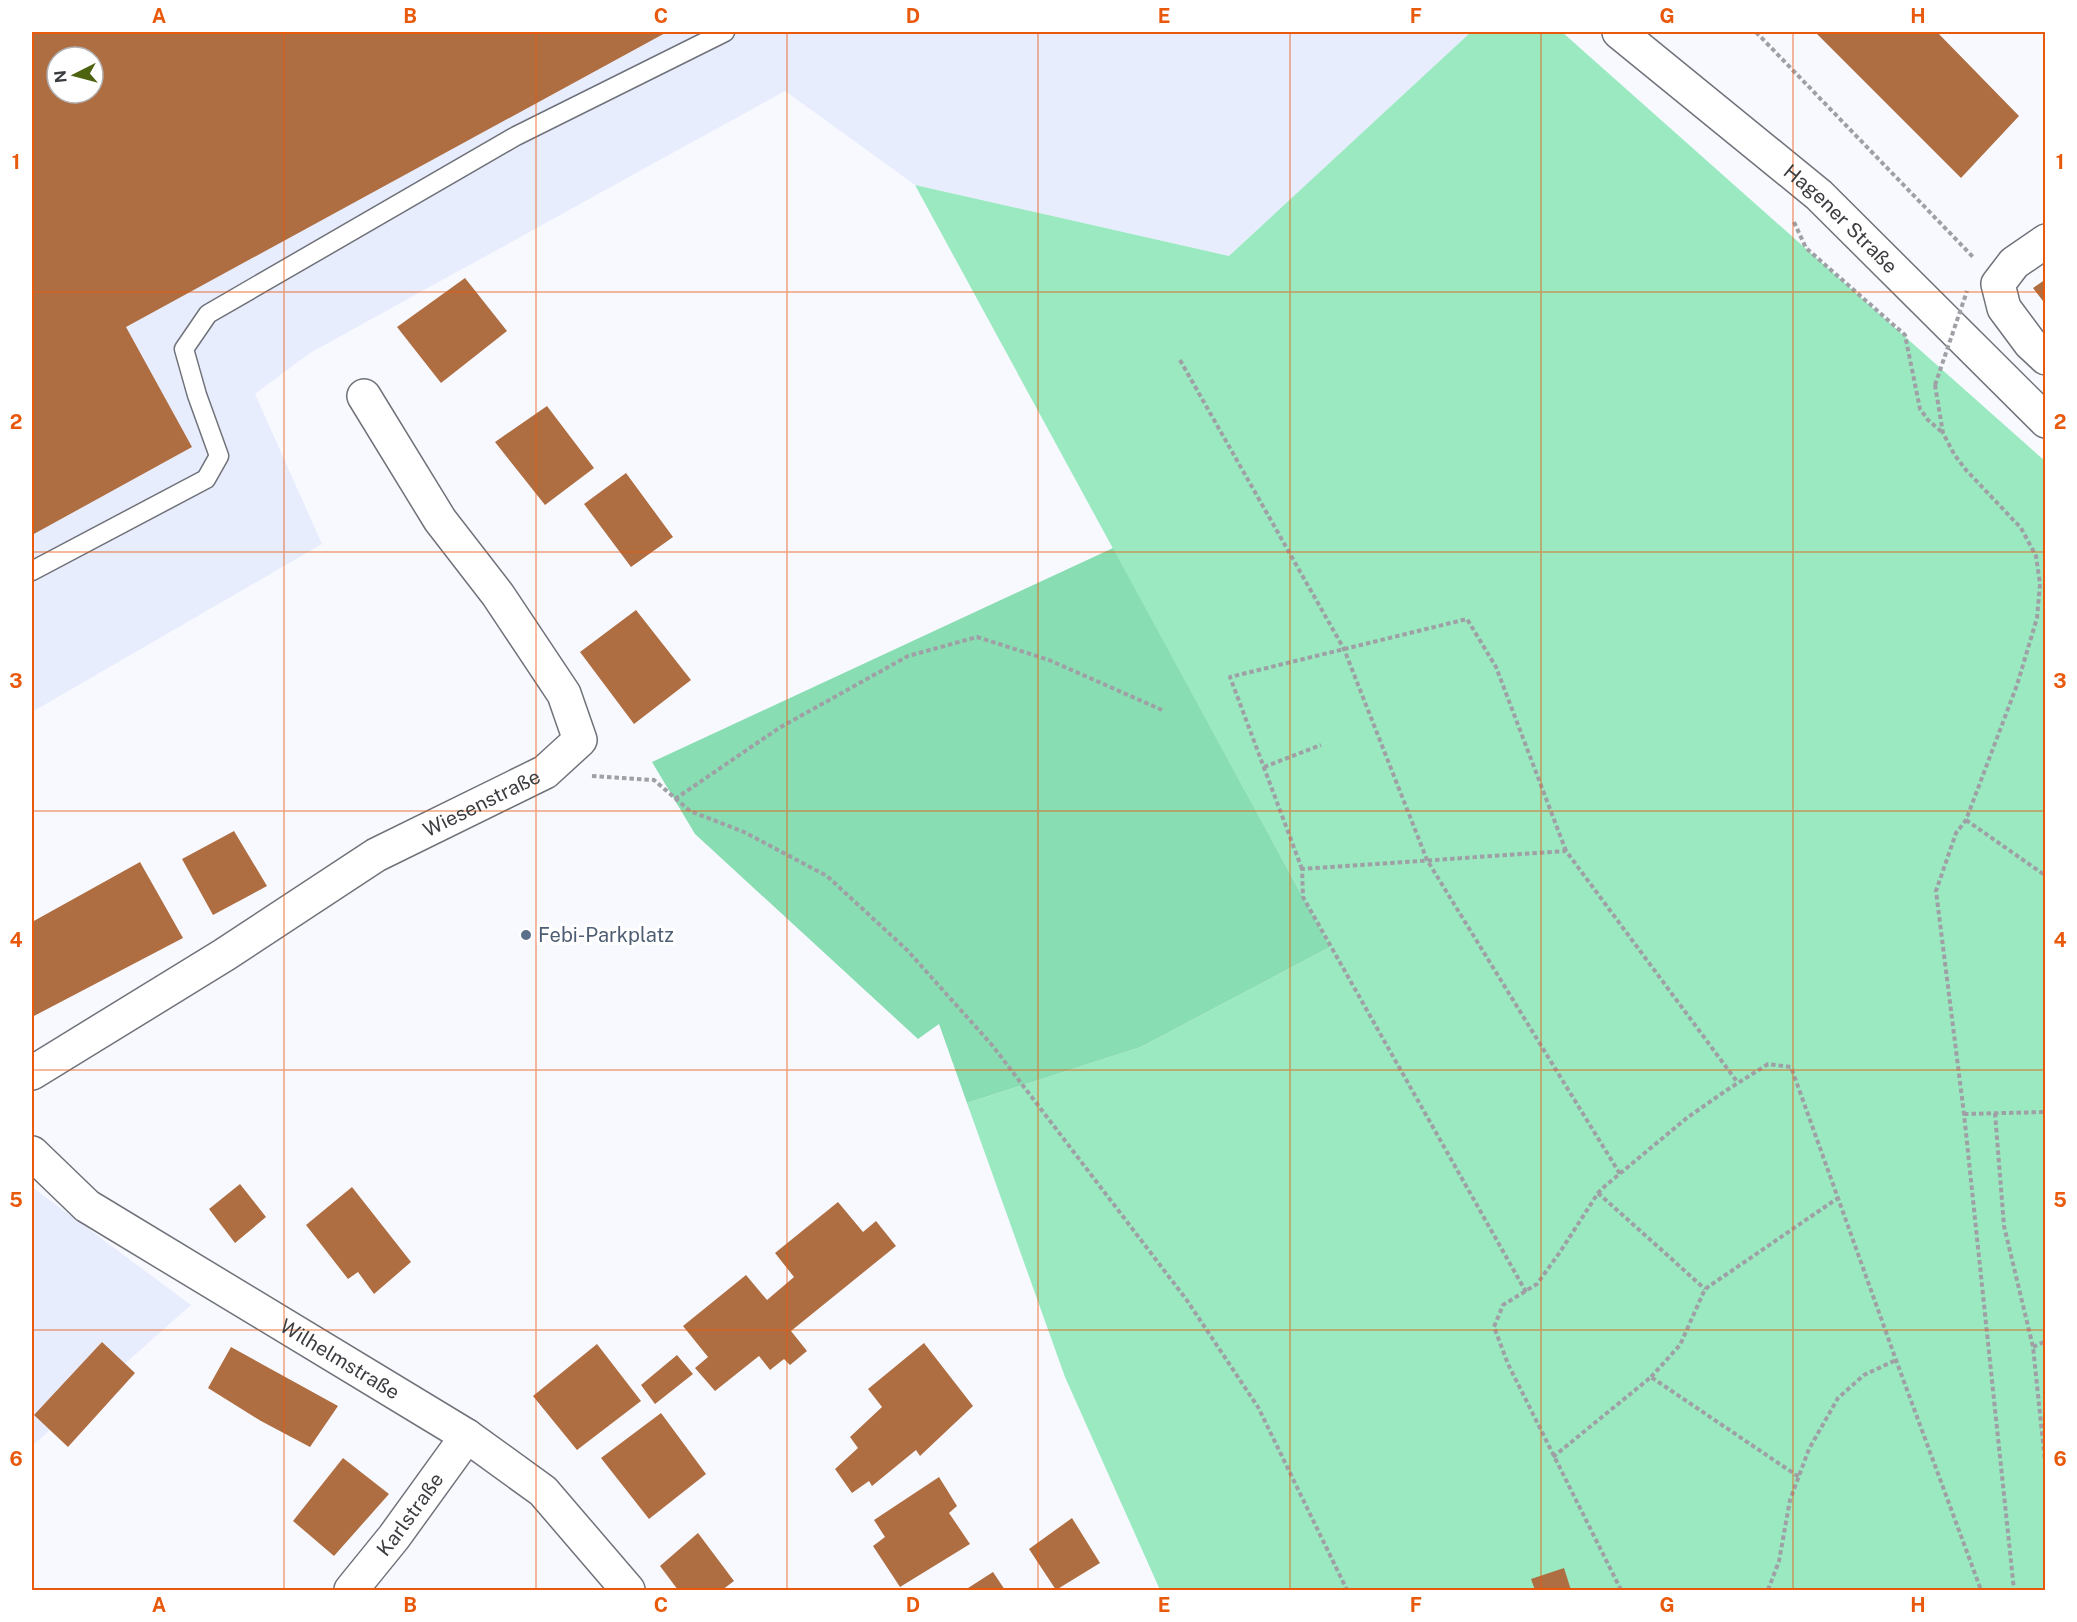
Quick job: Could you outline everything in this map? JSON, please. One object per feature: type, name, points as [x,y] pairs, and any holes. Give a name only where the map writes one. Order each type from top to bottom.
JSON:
[{"type":"street","name":"Hagener Straße","points":[[1619,32],[1819,195],[2046,422]]},
{"type":"street","points":[[2046,240],[2014,263],[1998,284],[2004,308],[2030,343],[2046,358]]},
{"type":"street","name":"Wiesenstraße","points":[[32,1072],[224,955],[376,855],[545,772],[580,740],[564,694],[498,595],[440,520],[364,396]]},
{"type":"street","name":"Wilhelmstraße","points":[[32,1153],[87,1206],[467,1436],[543,1491],[628,1590]]},
{"type":"street","name":"Karlstraße","points":[[351,1590],[394,1537],[467,1436]]},
{"type":"lane","points":[[32,571],[206,479],[219,456],[197,395],[184,348],[207,314],[516,136],[725,32]]},
{"type":"path","points":[[1756,32],[1998,284]]},
{"type":"path","points":[[1806,248],[1905,335],[1920,409],[1928,420],[1943,433]]},
{"type":"path","points":[[1967,291],[1935,386],[1943,433],[1966,470],[2021,528],[2036,556],[2040,584],[2037,618],[2016,685],[1966,820],[1956,833],[1936,891],[1964,1114],[2014,1590]]},
{"type":"path","points":[[1180,360],[1344,649],[1427,860],[1620,1174]]},
{"type":"path","points":[[1526,1292],[1303,897],[1302,869],[1230,677],[1467,619],[1496,667],[1566,851],[1738,1083]]},
{"type":"path","points":[[675,799],[778,728],[908,656],[977,637],[1049,660],[1162,710]]},
{"type":"path","points":[[1264,767],[1321,745]]},
{"type":"path","points":[[545,772],[654,780],[690,811],[744,832],[827,876],[907,951],[992,1045],[1186,1299],[1251,1397],[1347,1590]]},
{"type":"path","points":[[1966,820],[2046,876]]},
{"type":"path","points":[[1302,869],[1566,851]]},
{"type":"path","points":[[1621,1590],[1553,1458],[1508,1364],[1494,1327],[1503,1305],[1537,1284],[1598,1193],[1688,1117],[1768,1064],[1791,1067],[1981,1590]]},
{"type":"path","points":[[1964,1114],[2046,1112]]},
{"type":"path","points":[[1995,1113],[2004,1226],[2033,1347],[2046,1471]]},
{"type":"path","points":[[1598,1193],[1705,1289]]},
{"type":"path","points":[[1553,1458],[1651,1377],[1680,1345],[1705,1289],[1838,1198]]},
{"type":"path","points":[[2033,1347],[2046,1341]]},
{"type":"path","points":[[1768,1590],[1779,1561],[1790,1500],[1809,1449],[1838,1398],[1864,1375],[1896,1360]]},
{"type":"path","points":[[1651,1377],[1799,1477]]},
{"type":"shaded area","points":[[32,32],[1471,32],[1229,256],[915,185],[785,91],[310,353],[255,394],[322,544],[32,712]]},
{"type":"shaded area","points":[[32,1187],[191,1305],[32,1446]]},
{"type":"green space","points":[[1471,32],[1562,32],[2045,461],[2045,1590],[1160,1590],[1065,1377],[967,1103],[1141,1047],[1330,947],[915,185],[1229,256]]},
{"type":"green space","points":[[1113,548],[1330,947],[1141,1047],[967,1103],[939,1024],[918,1039],[695,834],[652,762]]},
{"type":"building","points":[[32,32],[667,32],[126,327],[192,447],[32,535]]},
{"type":"building","points":[[1817,32],[1937,32],[2019,116],[1961,178]]},
{"type":"building","points":[[465,278],[507,331],[441,383],[397,327]]},
{"type":"building","points":[[2046,279],[2046,305],[2033,288]]},
{"type":"building","points":[[547,406],[594,468],[545,505],[495,442]]},
{"type":"building","points":[[626,473],[673,537],[631,567],[584,504]]},
{"type":"building","points":[[636,610],[691,680],[634,724],[580,652]]},
{"type":"building","points":[[234,831],[267,886],[213,915],[182,859]]},
{"type":"building","points":[[140,862],[183,938],[32,1017],[32,922]]},
{"type":"building","points":[[240,1184],[266,1217],[235,1243],[209,1209]]},
{"type":"building","points":[[352,1187],[411,1262],[374,1294],[358,1272],[348,1279],[306,1225]]},
{"type":"building","points":[[838,1202],[863,1232],[876,1221],[896,1246],[791,1331],[807,1351],[790,1365],[784,1359],[770,1370],[759,1356],[715,1391],[695,1368],[708,1357],[683,1326],[746,1275],[767,1300],[794,1277],[775,1253]]},
{"type":"building","points":[[102,1342],[135,1373],[68,1447],[34,1415]]},
{"type":"building","points":[[924,1343],[973,1406],[920,1456],[916,1450],[872,1486],[869,1481],[852,1493],[835,1469],[858,1448],[850,1437],[882,1407],[868,1389]]},
{"type":"building","points":[[597,1344],[641,1401],[577,1450],[533,1396]]},
{"type":"building","points":[[231,1347],[338,1406],[310,1447],[261,1421],[208,1388]]},
{"type":"building","points":[[677,1355],[693,1374],[655,1404],[641,1385]]},
{"type":"building","points":[[661,1413],[706,1474],[649,1519],[601,1458]]},
{"type":"building","points":[[343,1458],[389,1494],[334,1556],[293,1521]]},
{"type":"building","points":[[939,1477],[957,1506],[949,1513],[970,1544],[900,1587],[873,1546],[885,1537],[874,1520]]},
{"type":"building","points":[[1072,1518],[1100,1563],[1056,1590],[1029,1549]]},
{"type":"building","points":[[698,1533],[734,1581],[722,1590],[678,1590],[660,1566]]},
{"type":"building","points":[[1564,1568],[1571,1590],[1535,1590],[1531,1579]]},
{"type":"building","points":[[993,1572],[1005,1590],[965,1590]]},
{"type":"place","name":"Febi-Parkplatz","points":[[526,935]]}]
